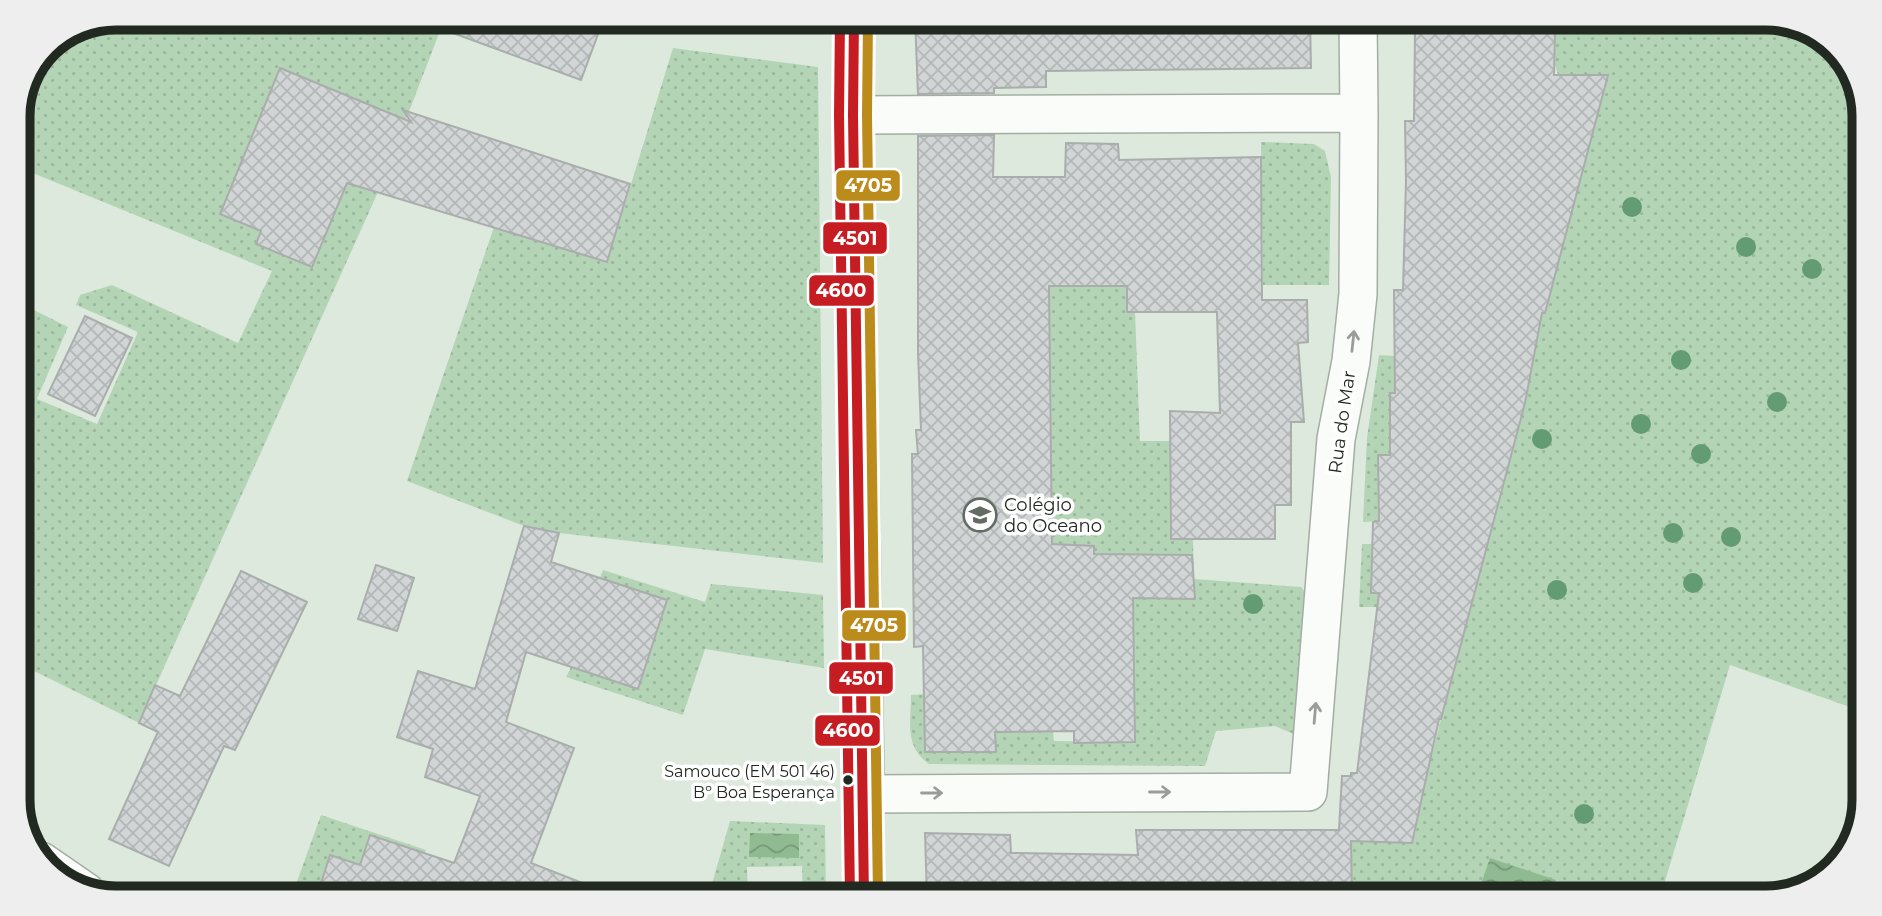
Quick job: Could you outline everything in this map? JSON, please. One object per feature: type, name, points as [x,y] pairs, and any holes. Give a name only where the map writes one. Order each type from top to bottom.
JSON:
[{"type":"main road","points":[[854,30],[864,886]]},
{"type":"street","points":[[853,115],[1359,113],[1358,30]]},
{"type":"street","name":"Rua do Mar","points":[[864,794],[1308,792],[1336,439],[1351,361],[1358,294],[1359,113]]},
{"type":"shaded area","points":[[104,30],[440,30],[378,192],[139,723],[30,669],[30,308],[68,327],[37,399],[97,424],[138,332],[76,305],[80,295],[112,285],[238,343],[272,271],[30,172],[30,110],[33,93],[47,63],[73,41]]},
{"type":"shaded area","points":[[1393,31],[1783,31],[1814,44],[1823,51],[1838,68],[1848,88],[1852,110],[1852,708],[1730,665],[1664,886],[1352,886],[1351,831],[1339,830],[1341,793],[1363,794],[1361,841],[1412,842],[1427,773],[1492,523],[1449,454],[1379,455],[1379,521],[1363,522],[1367,438],[1379,355],[1395,356],[1395,393],[1391,423],[1515,313],[1545,313],[1608,75],[1558,75],[1555,65],[1555,32]]},
{"type":"shaded area","points":[[673,48],[818,67],[823,563],[559,533],[524,526],[407,481],[494,227],[607,262]]},
{"type":"shaded area","points":[[1261,142],[1314,144],[1325,151],[1331,177],[1329,285],[1263,285]]},
{"type":"shaded area","points":[[1049,286],[1127,286],[1127,312],[1135,312],[1140,441],[1195,441],[1171,499],[1171,539],[1193,539],[1194,579],[1301,587],[1306,593],[1296,735],[1275,726],[1216,731],[1205,766],[929,764],[916,750],[910,724],[911,695],[924,694],[925,752],[995,752],[995,722],[1053,731],[1054,741],[1135,742],[1134,639],[1122,598],[1139,580],[1138,554],[1094,554],[1094,546],[1052,544]]},
{"type":"shaded area","points":[[1362,544],[1380,544],[1372,560],[1372,593],[1432,594],[1432,607],[1359,607]]},
{"type":"shaded area","points":[[603,570],[705,602],[711,584],[823,595],[824,668],[705,649],[683,715],[566,677],[571,667],[638,689],[667,600],[600,578]]},
{"type":"shaded area","points":[[321,815],[426,850],[415,886],[295,886]]},
{"type":"shaded area","points":[[730,821],[825,825],[826,886],[803,886],[802,866],[747,867],[748,886],[711,886]]},
{"type":"water","points":[[750,833],[799,834],[799,858],[749,857]]},
{"type":"water","points":[[1490,858],[1556,880],[1554,886],[1480,886]]},
{"type":"building","points":[[445,30],[600,30],[581,80]]},
{"type":"building","points":[[915,30],[1310,30],[1311,68],[1046,71],[1046,87],[994,88],[994,93],[918,94]]},
{"type":"building","points":[[1415,30],[1555,32],[1554,75],[1608,75],[1545,313],[1542,313],[1525,403],[1439,719],[1412,843],[1351,841],[1352,886],[927,886],[925,833],[1010,835],[1011,853],[1138,855],[1136,830],[1339,830],[1342,776],[1357,773],[1379,593],[1371,593],[1373,522],[1379,521],[1378,455],[1390,455],[1390,393],[1395,393],[1394,290],[1403,290],[1405,121],[1414,121]]},
{"type":"building","points":[[280,68],[411,122],[403,110],[630,184],[607,262],[347,183],[312,267],[256,244],[261,231],[220,214]]},
{"type":"building","points":[[994,135],[993,177],[1065,177],[1066,143],[1118,144],[1119,160],[1261,157],[1262,300],[1307,300],[1308,342],[1298,343],[1304,422],[1291,422],[1291,505],[1275,505],[1275,539],[1171,539],[1170,411],[1220,413],[1217,312],[1127,312],[1127,286],[1049,286],[1052,544],[1094,546],[1094,554],[1192,555],[1195,599],[1133,598],[1135,742],[1074,743],[1074,731],[995,732],[996,752],[925,752],[923,646],[914,647],[912,454],[918,454],[916,430],[921,430],[918,353],[918,136]]},
{"type":"building","points":[[85,316],[132,338],[95,416],[48,394]]},
{"type":"building","points":[[524,526],[559,533],[551,562],[667,600],[638,689],[526,652],[506,722],[574,748],[531,863],[590,886],[320,886],[330,855],[360,865],[370,835],[454,863],[480,796],[425,777],[433,749],[397,737],[418,671],[475,689]]},
{"type":"building","points":[[376,565],[414,578],[397,631],[358,619]]},
{"type":"building","points":[[241,571],[307,602],[235,750],[224,746],[169,866],[109,839],[158,732],[139,723],[155,685],[180,696]]},
{"type":"transit line","name":"4600","points":[[840,30],[850,886]]},
{"type":"transit line","name":"4501","points":[[854,30],[864,886]]},
{"type":"transit line","name":"4705","points":[[868,30],[878,886]]},
{"type":"place","name":"Colégio do Oceano","points":[[980,515]]},
{"type":"place","name":"Samouco (EM 501 46) Bº Boa Esperança","points":[[848,780]]}]
